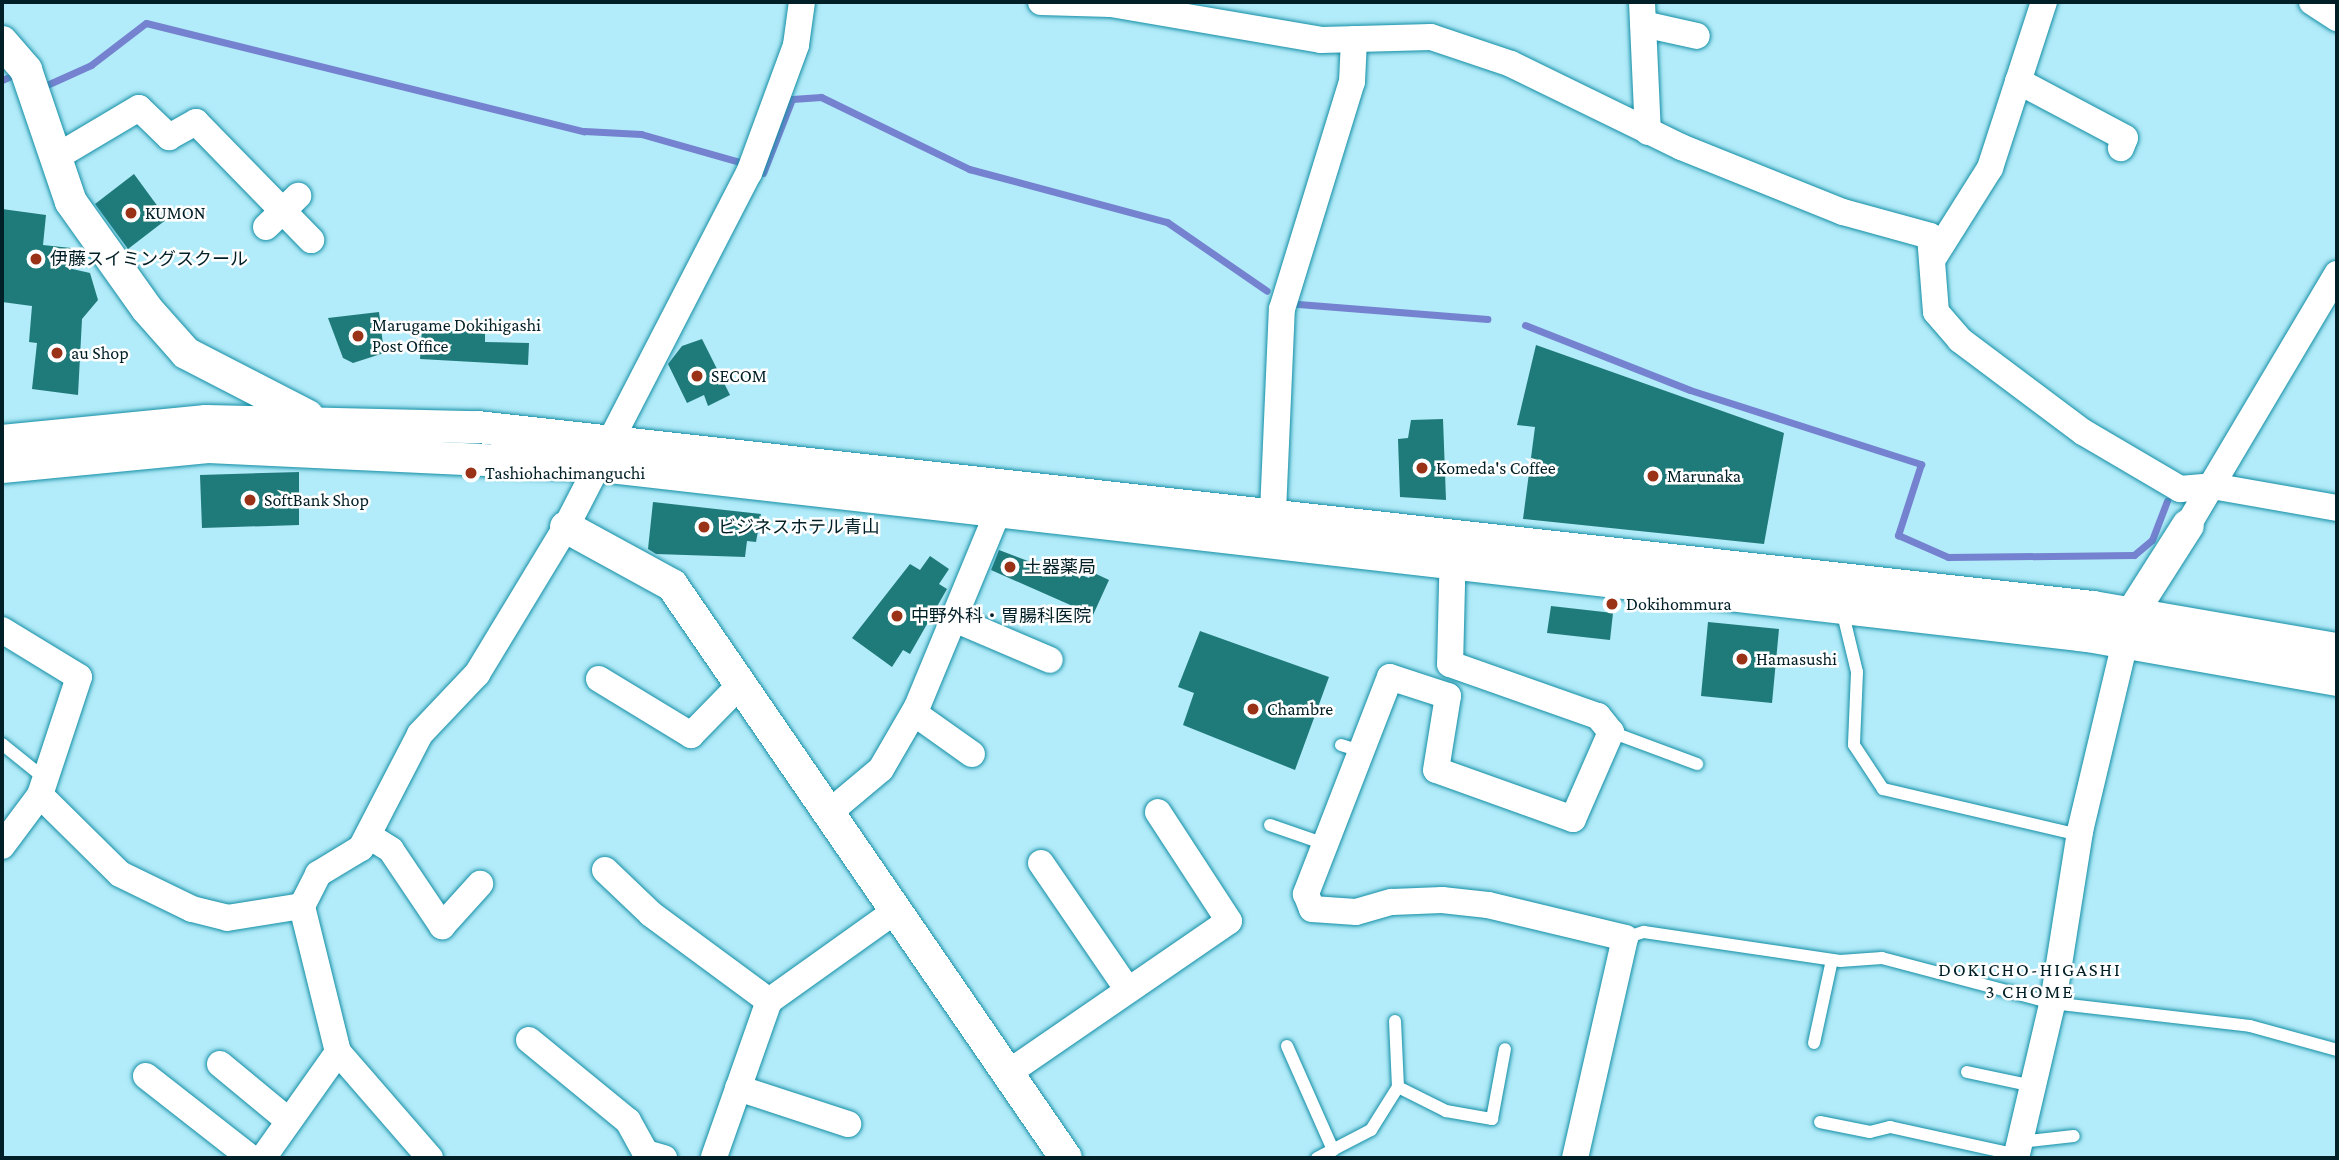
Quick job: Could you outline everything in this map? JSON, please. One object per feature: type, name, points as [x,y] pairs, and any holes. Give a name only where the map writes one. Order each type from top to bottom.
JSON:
[{"type":"street","points":[[430,1158],[338,1052],[302,906],[318,874],[361,848],[420,734],[477,674],[566,527],[600,453],[749,173],[796,45],[802,2]]},
{"type":"street","points":[[1041,2],[1111,4],[1321,40],[1431,37],[1511,64],[1648,132],[1843,212],[1930,236],[1934,257],[1936,312],[1960,340],[2083,432],[2180,489],[2212,486],[2337,508]]},
{"type":"street","points":[[1934,257],[1990,168],[2044,2]]},
{"type":"street","points":[[2312,2],[2337,18]]},
{"type":"street","points":[[1648,132],[1642,13],[1697,36]]},
{"type":"street","points":[[1272,530],[1282,309],[1352,82],[1354,39]]},
{"type":"street","points":[[2,42],[26,70],[58,156],[71,202],[111,265],[186,353],[314,434]]},
{"type":"street","points":[[2018,81],[2124,138],[2122,148]]},
{"type":"street","points":[[58,156],[139,108],[169,137],[205,114],[282,211],[311,240]]},
{"type":"street","points":[[2017,1152],[2052,1003],[2079,835],[2132,613],[2212,486],[2337,274]]},
{"type":"street","points":[[2,441],[206,421],[314,434],[600,453],[1452,549],[2132,613],[2337,649]]},
{"type":"street","points":[[2,467],[314,434]]},
{"type":"street","points":[[831,811],[881,769],[914,713],[1003,500]]},
{"type":"street","points":[[566,527],[672,584],[831,811],[1066,1158]]},
{"type":"street","points":[[1452,549],[1841,606],[2125,643],[2337,680]]},
{"type":"street","points":[[1450,664],[1598,716],[1611,732],[1573,820],[1436,770],[1448,696],[1452,549]]},
{"type":"street","points":[[954,619],[1050,660]]},
{"type":"street","points":[[2,630],[79,677],[42,786],[2,846]]},
{"type":"street","points":[[1448,696],[1390,677],[1351,748],[1325,844],[1306,894],[1312,909],[1356,912],[1392,902],[1454,901],[1625,938],[1575,1158]]},
{"type":"street","points":[[600,679],[691,735],[742,683]]},
{"type":"street","points":[[914,713],[972,754]]},
{"type":"street","points":[[42,786],[120,874],[192,909],[227,918],[302,906]]},
{"type":"street","points":[[1009,1073],[1229,921],[1158,812]]},
{"type":"street","points":[[369,836],[391,850],[442,926],[480,884]]},
{"type":"street","points":[[1041,863],[1128,990]]},
{"type":"street","points":[[605,870],[651,914],[769,1001]]},
{"type":"street","points":[[714,1157],[769,1001],[898,909]]},
{"type":"street","points":[[529,1040],[628,1121],[646,1153],[664,1158]]},
{"type":"street","points":[[262,1158],[338,1052]]},
{"type":"street","points":[[220,1063],[289,1121]]},
{"type":"street","points":[[146,1076],[251,1158]]},
{"type":"street","points":[[738,1088],[848,1124]]},
{"type":"lane","points":[[1841,606],[1857,672],[1854,745],[1883,789],[2079,835]]},
{"type":"lane","points":[[1611,732],[1697,764]]},
{"type":"lane","points":[[2,744],[42,786]]},
{"type":"lane","points":[[1270,825],[1325,844]]},
{"type":"lane","points":[[1625,938],[1644,932],[1832,960],[1882,958],[2052,1003],[2250,1026],[2337,1050]]},
{"type":"lane","points":[[1815,1043],[1832,960]]},
{"type":"lane","points":[[1317,1158],[1371,1130],[1398,1087],[1395,1021]]},
{"type":"lane","points":[[1287,1046],[1333,1150]]},
{"type":"lane","points":[[1398,1087],[1446,1111],[1492,1119],[1505,1049]]},
{"type":"lane","points":[[1967,1072],[2033,1086]]},
{"type":"lane","points":[[1820,1122],[1870,1132],[1890,1128],[2017,1152],[2074,1136]]},
{"type":"building","name":"KUMON","points":[[134,174],[167,219],[128,249],[95,204]]},
{"type":"building","name":"伊藤スイミングスクール","points":[[2,209],[46,215],[43,245],[71,248],[68,268],[90,273],[98,300],[82,319],[78,395],[32,389],[37,343],[29,342],[32,306],[2,302]]},
{"type":"building","points":[[379,312],[384,353],[353,363],[343,358],[328,318]]},
{"type":"building","points":[[422,329],[485,332],[485,342],[529,343],[528,365],[420,359]]},
{"type":"building","name":"SECOM","points":[[702,339],[730,395],[708,406],[704,395],[687,403],[668,364],[682,346]]},
{"type":"building","name":"Marunaka","points":[[1536,345],[1784,433],[1764,544],[1523,519],[1535,427],[1517,425]]},
{"type":"building","name":"Komeda's Coffee","points":[[1443,419],[1446,500],[1400,497],[1398,439],[1408,438],[1411,420]]},
{"type":"building","name":"SoftBank Shop","points":[[299,472],[299,525],[202,528],[200,475]]},
{"type":"building","name":"ビジネスホテル青山","points":[[653,502],[761,514],[756,542],[747,541],[745,557],[656,554],[648,549]]},
{"type":"building","points":[[999,550],[1068,576],[1071,571],[1089,578],[1092,572],[1109,580],[1093,615],[991,570]]},
{"type":"building","name":"中野外科・胃腸科医院","points":[[930,556],[949,569],[939,584],[947,589],[910,654],[903,650],[892,667],[852,638],[910,564],[920,570]]},
{"type":"building","points":[[1551,606],[1613,613],[1610,640],[1547,633]]},
{"type":"building","name":"Hamasushi","points":[[1708,622],[1779,629],[1772,703],[1701,696]]},
{"type":"building","name":"Chambre","points":[[1200,631],[1329,677],[1295,770],[1183,725],[1194,693],[1178,687]]},
{"type":"waterway","points":[[49,84],[91,65],[146,23],[584,131],[641,134],[740,162]]},
{"type":"waterway","points":[[2,80],[9,77]]},
{"type":"waterway","points":[[763,173],[792,99],[821,97],[969,169],[1167,222],[1267,291]]},
{"type":"waterway","points":[[1298,304],[1487,319]]},
{"type":"waterway","points":[[1525,325],[1690,390],[1921,464],[1898,535],[1948,557],[2134,555],[2152,540],[2167,501]]},
{"type":"place","name":"KUMON","points":[[131,213]]},
{"type":"place","name":"伊藤スイミングスクール","points":[[36,259]]},
{"type":"place","name":"Marugame Dokihigashi Post Office","points":[[358,336]]},
{"type":"place","name":"au Shop","points":[[57,353]]},
{"type":"place","name":"SECOM","points":[[697,376]]},
{"type":"place","name":"Komeda's Coffee","points":[[1422,468]]},
{"type":"place","name":"Tashiohachimanguchi","points":[[471,473]]},
{"type":"place","name":"Marunaka","points":[[1653,476]]},
{"type":"place","name":"SoftBank Shop","points":[[250,500]]},
{"type":"place","name":"ビジネスホテル青山","points":[[704,527]]},
{"type":"place","name":"土器薬局","points":[[1010,567]]},
{"type":"place","name":"Dokihommura","points":[[1612,604]]},
{"type":"place","name":"中野外科・胃腸科医院","points":[[897,616]]},
{"type":"place","name":"Hamasushi","points":[[1742,659]]},
{"type":"place","name":"Chambre","points":[[1253,709]]},
{"type":"district","name":"DOKICHO-HIGASHI 3 CHOME","points":[[2030,981]]}]
